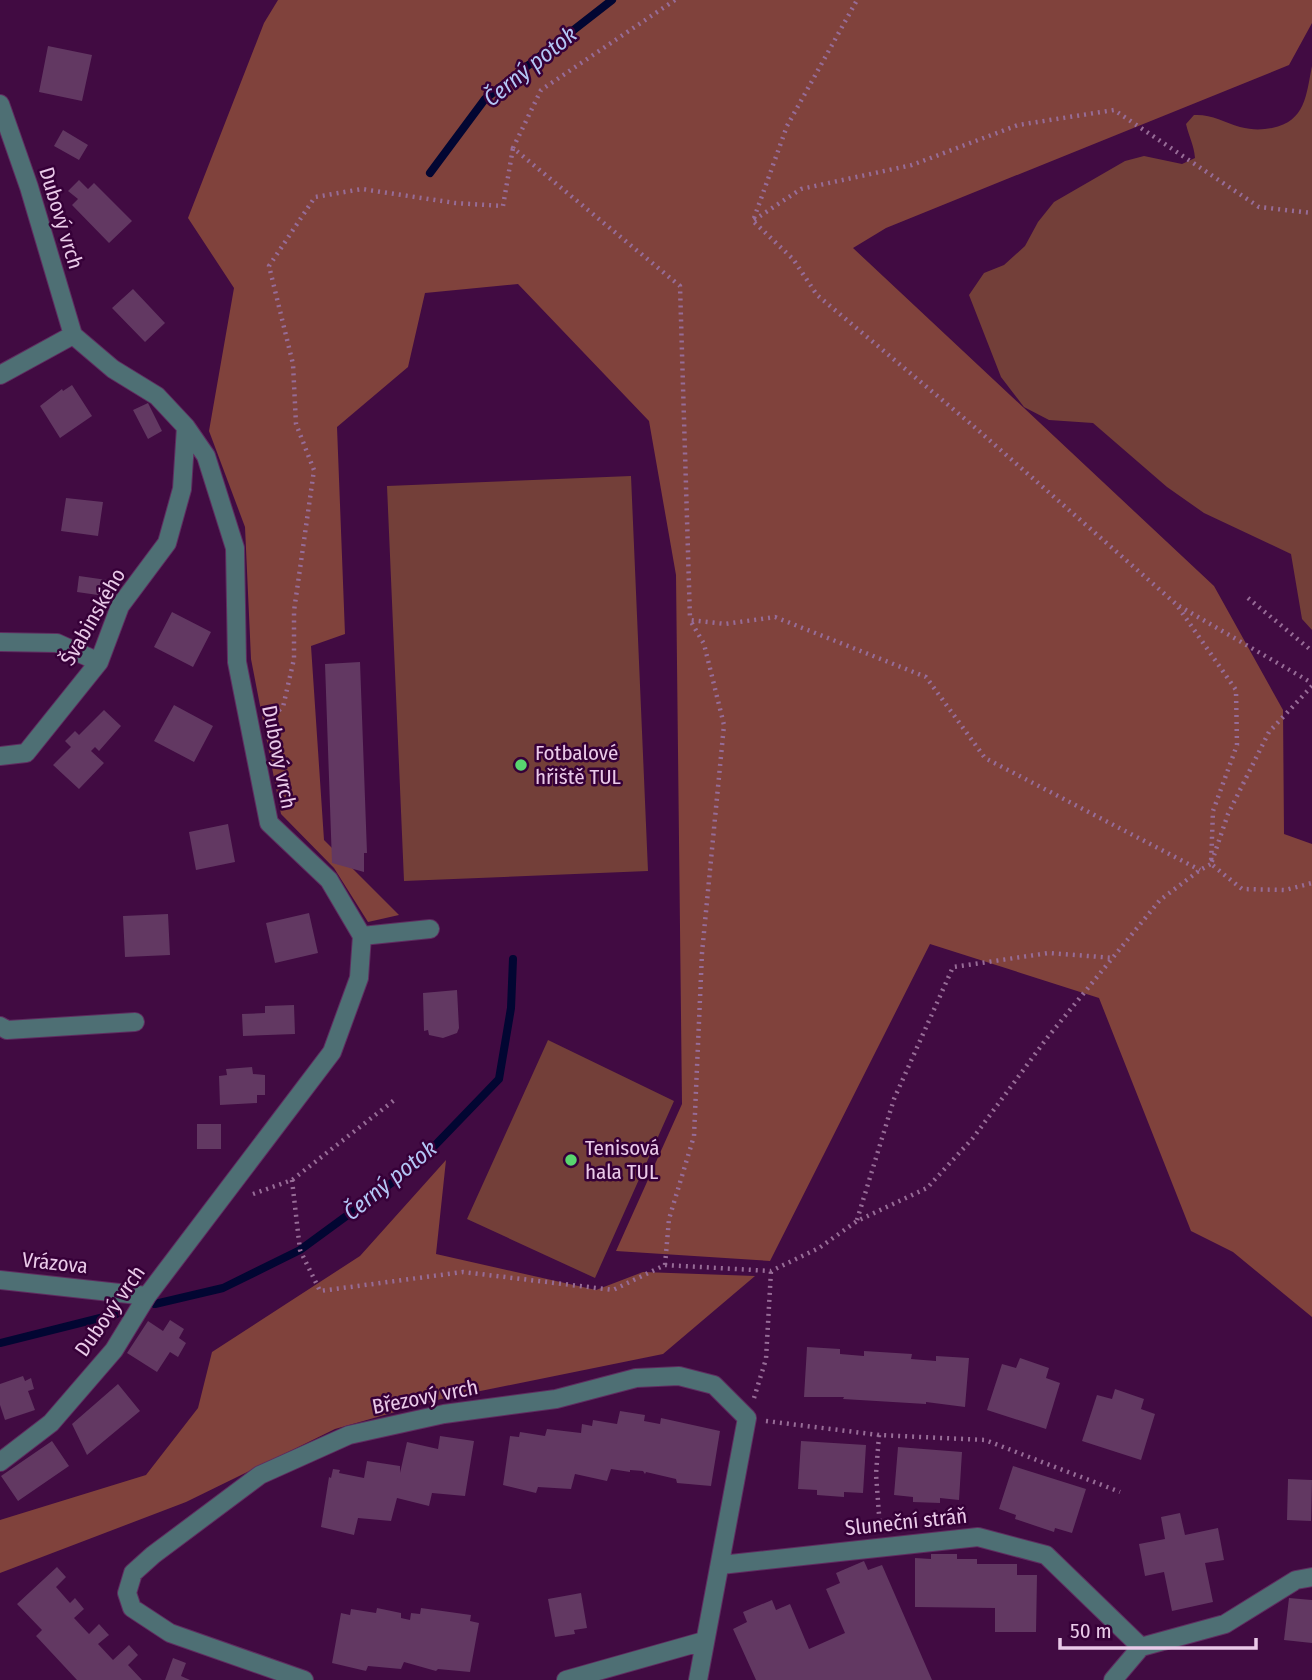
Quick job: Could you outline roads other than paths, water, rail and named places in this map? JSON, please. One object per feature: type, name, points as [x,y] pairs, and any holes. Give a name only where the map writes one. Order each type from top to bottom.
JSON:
[{"type":"street","name":"Dubový vrch","points":[[0,104],[29,187],[73,335],[113,369],[157,396],[186,427],[205,456],[235,548],[237,662],[269,823],[329,880],[362,936],[359,978],[332,1052],[147,1296],[114,1350],[51,1423],[0,1462]]},
{"type":"street","points":[[0,375],[73,335]]},
{"type":"street","name":"Švabinského","points":[[0,756],[26,753],[99,662],[120,606],[167,543],[182,489],[186,427]]},
{"type":"street","points":[[0,642],[57,643],[99,662]]},
{"type":"street","points":[[362,936],[430,929]]},
{"type":"street","points":[[0,1026],[7,1030],[135,1022]]},
{"type":"street","name":"Vrázova","points":[[0,1280],[147,1296]]},
{"type":"street","name":"Březový vrch","points":[[304,1680],[170,1633],[132,1608],[127,1592],[133,1573],[153,1555],[260,1475],[349,1435],[444,1413],[556,1399],[636,1378],[679,1376],[715,1385],[747,1418],[721,1564]]},
{"type":"street","name":"Sluneční stráň","points":[[721,1564],[978,1536],[1046,1555],[1141,1647]]},
{"type":"street","points":[[698,1680],[721,1564]]},
{"type":"street","points":[[1112,1680],[1141,1647],[1225,1624],[1296,1580],[1312,1577]]},
{"type":"street","points":[[566,1680],[704,1641]]},
{"type":"waterway","name":"Černý potok","points":[[430,173],[485,99],[612,0]]},
{"type":"waterway","name":"Černý potok","points":[[155,1304],[223,1288],[300,1250],[416,1165],[499,1079],[511,1008],[513,959]]},
{"type":"waterway","name":"Černý potok","points":[[0,1343],[116,1314]]},
{"type":"place","name":"Fotbalové hřiště TUL","points":[[521,765]]},
{"type":"place","name":"Tenisová hala TUL","points":[[571,1160]]}]
